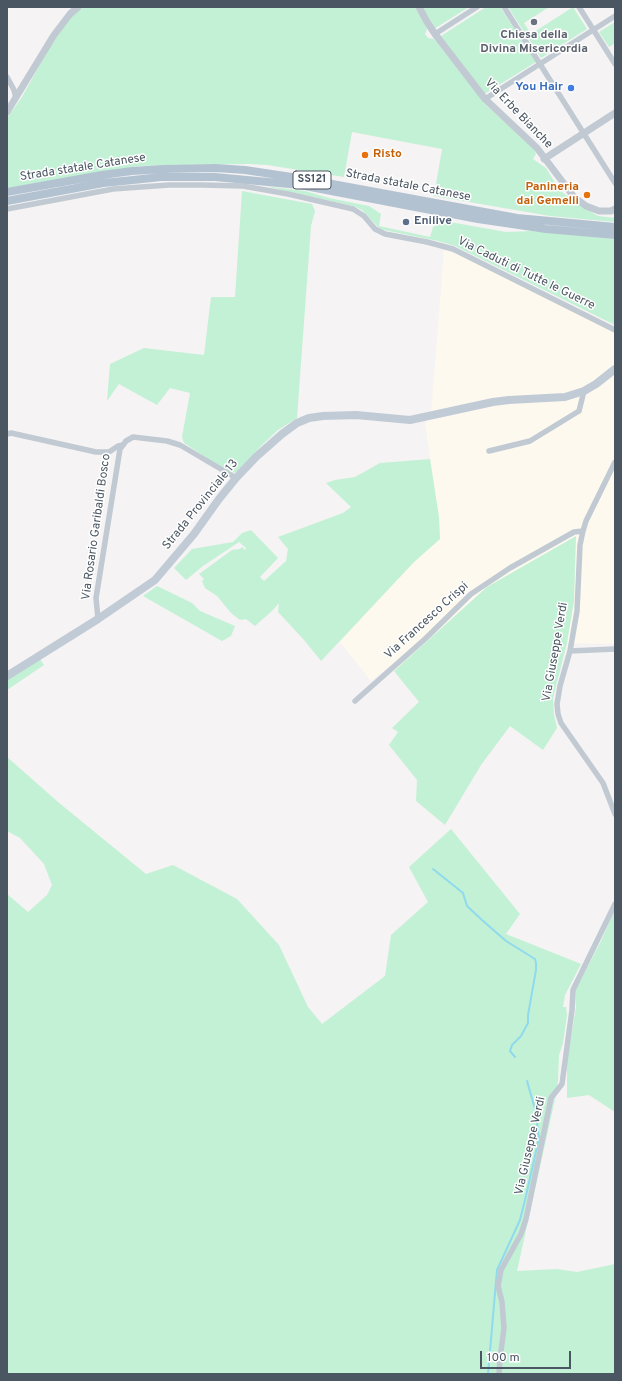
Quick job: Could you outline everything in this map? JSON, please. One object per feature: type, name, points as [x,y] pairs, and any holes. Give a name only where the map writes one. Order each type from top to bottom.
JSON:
[{"type":"main road","name":"Strada statale Catanese","points":[[7,192],[132,171],[216,168],[245,170],[305,179],[517,218],[615,227]]},
{"type":"main road","name":"Strada statale Catanese","points":[[7,201],[103,183],[161,177],[215,177],[300,185],[478,219],[546,229],[615,235]]},
{"type":"main road","name":"Strada Provinciale 13","points":[[7,676],[98,619],[155,580],[194,534],[236,478],[256,457],[297,423],[309,418],[322,416],[356,415],[410,420],[493,402],[565,396],[584,391],[596,384],[615,369]]},
{"type":"street","points":[[7,112],[54,35],[70,14],[78,7]]},
{"type":"street","name":"Via Erbe Bianche","points":[[419,7],[434,34],[485,99],[537,148],[574,197],[586,206],[593,209],[614,212]]},
{"type":"street","points":[[434,34],[477,7]]},
{"type":"street","points":[[504,7],[615,183]]},
{"type":"street","points":[[579,7],[615,64]]},
{"type":"street","points":[[485,99],[615,16]]},
{"type":"street","points":[[7,77],[14,90],[16,98]]},
{"type":"street","points":[[544,158],[615,114]]},
{"type":"street","name":"Via Caduti di Tutte le Guerre","points":[[7,209],[113,189],[169,185],[243,186],[288,194],[352,209],[364,216],[375,229],[385,234],[427,242],[453,249],[615,330]]},
{"type":"street","points":[[489,451],[530,441],[579,411],[584,391]]},
{"type":"street","points":[[7,434],[11,433],[96,452],[109,452],[118,446],[123,445]]},
{"type":"street","name":"Via Rosario Garibaldi Bosco","points":[[98,619],[96,598],[120,449],[123,445],[133,437],[166,441],[180,445],[236,478]]},
{"type":"street","name":"Via Giuseppe Verdi","points":[[615,462],[586,521],[583,531],[580,545],[577,611],[570,651],[560,686],[557,704],[561,723],[603,783],[615,814]]},
{"type":"street","name":"Via Francesco Crispi","points":[[355,701],[471,594],[516,565],[574,532],[583,531]]},
{"type":"street","points":[[570,651],[615,649]]},
{"type":"street","name":"Via Giuseppe Verdi","points":[[499,1374],[504,1328],[502,1302],[498,1286],[501,1270],[521,1234],[526,1219],[551,1098],[562,1084],[572,1010],[573,990],[615,904]]},
{"type":"shaded area","points":[[444,250],[460,255],[491,270],[615,333],[615,644],[567,643],[574,601],[576,536],[487,587],[394,671],[390,666],[371,681],[340,642],[414,562],[440,539],[439,517],[425,424],[431,413]]},
{"type":"green space","points":[[82,7],[415,7],[427,29],[425,34],[428,38],[434,39],[486,105],[534,149],[536,154],[533,159],[546,168],[562,192],[598,216],[615,218],[615,222],[550,216],[434,196],[442,149],[352,132],[344,177],[267,165],[170,165],[141,166],[105,171],[7,188],[7,118],[22,97],[48,50],[64,26]]},
{"type":"green space","points":[[422,7],[469,7],[434,29]]},
{"type":"green space","points":[[486,7],[500,7],[536,62],[484,93],[441,36]]},
{"type":"green space","points":[[508,7],[549,7],[524,23],[531,34],[573,7],[587,29],[541,58]]},
{"type":"green space","points":[[615,22],[615,43],[609,47],[599,32]]},
{"type":"green space","points":[[264,186],[305,191],[329,198],[369,206],[381,214],[379,226],[430,237],[433,227],[438,224],[450,222],[506,232],[531,231],[615,239],[615,325],[455,246],[384,230],[379,228],[362,210],[353,206]]},
{"type":"green space","points":[[242,191],[312,204],[315,211],[311,226],[297,418],[278,430],[237,472],[232,473],[223,469],[184,443],[182,437],[190,393],[170,388],[157,405],[119,384],[107,401],[110,364],[144,348],[204,355],[211,297],[235,297]]},
{"type":"green space","points":[[430,459],[439,517],[440,539],[414,562],[321,661],[278,612],[279,603],[255,626],[246,619],[240,620],[231,613],[217,596],[205,588],[202,581],[204,579],[199,574],[232,550],[240,549],[242,547],[245,550],[246,548],[239,542],[203,566],[186,580],[174,568],[192,549],[233,542],[242,533],[251,530],[278,558],[260,577],[264,581],[286,561],[288,549],[278,537],[343,513],[351,507],[326,483],[355,477],[380,463]]},
{"type":"green space","points":[[576,536],[574,601],[567,643],[553,698],[554,715],[557,728],[543,750],[510,726],[481,765],[445,825],[416,801],[417,780],[389,745],[398,732],[392,728],[419,702],[394,671],[487,587]]},
{"type":"green space","points":[[157,586],[192,603],[200,611],[235,626],[231,636],[222,641],[143,596]]},
{"type":"green space","points":[[40,659],[44,665],[7,690],[7,680]]},
{"type":"green space","points":[[7,757],[58,802],[146,874],[173,865],[237,899],[279,945],[308,1007],[322,1024],[385,976],[391,935],[428,902],[409,867],[451,829],[520,914],[506,934],[581,964],[565,995],[563,1007],[566,1007],[567,1015],[563,1043],[559,1055],[558,1081],[555,1099],[517,1271],[557,1269],[577,1272],[615,1264],[615,1374],[7,1374],[7,894],[28,912],[47,895],[52,885],[44,864],[20,838],[7,831]]},
{"type":"green space","points":[[615,909],[615,1112],[589,1095],[567,1098],[567,1061],[576,1007],[575,991],[601,941]]},
{"type":"waterway","points":[[433,869],[463,893],[467,906],[482,920],[506,941],[535,959],[536,970],[528,1023],[521,1036],[512,1045],[510,1051],[515,1057]]},
{"type":"waterway","points":[[488,1374],[497,1270],[520,1220],[539,1138],[535,1109],[527,1081]]},
{"type":"place","name":"Chiesa della Divina Misericordia","points":[[534,22]]},
{"type":"place","name":"You Hair","points":[[571,88]]},
{"type":"place","name":"Risto","points":[[365,155]]},
{"type":"place","name":"Panineria dai Gemelli","points":[[587,195]]},
{"type":"place","name":"Enilive","points":[[406,222]]}]
